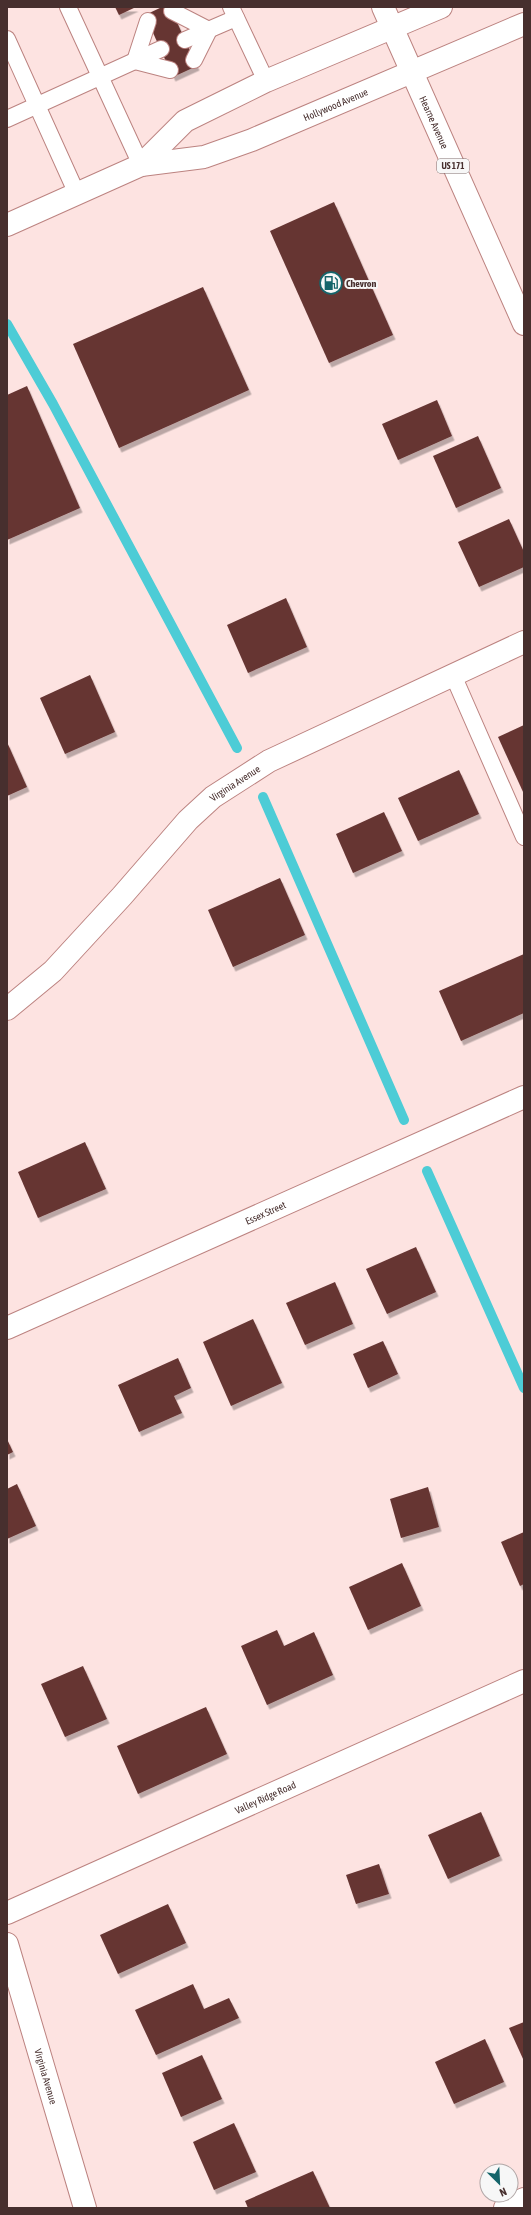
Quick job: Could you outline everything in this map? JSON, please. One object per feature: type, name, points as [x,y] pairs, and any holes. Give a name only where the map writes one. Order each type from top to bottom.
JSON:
[{"type":"street","name":"Hearne Avenue","points":[[383,7],[522,316]]},
{"type":"street","name":"Hollywood Avenue","points":[[141,165],[185,121],[266,81],[442,7]]},
{"type":"street","name":"Hollywood Avenue","points":[[7,225],[141,165],[204,157],[252,140],[524,24]]},
{"type":"street","name":"Virginia Avenue","points":[[7,1009],[53,970],[122,896],[188,820],[213,797],[269,761],[524,642]]},
{"type":"street","name":"Essex Street","points":[[7,1328],[524,1097]]},
{"type":"street","name":"Valley Ridge Road","points":[[7,1913],[524,1681]]},
{"type":"street","name":"Virginia Avenue","points":[[7,1944],[85,2208]]},
{"type":"street","points":[[505,2208],[524,2200]]},
{"type":"lane","points":[[68,7],[141,165]]},
{"type":"lane","points":[[172,11],[209,30]]},
{"type":"lane","points":[[185,40],[209,30],[234,13],[266,81]]},
{"type":"lane","points":[[135,61],[148,21]]},
{"type":"lane","points":[[194,60],[209,30]]},
{"type":"lane","points":[[7,39],[77,194]]},
{"type":"lane","points":[[7,118],[161,49]]},
{"type":"lane","points":[[135,61],[170,70]]},
{"type":"lane","points":[[453,675],[524,837]]},
{"type":"building","points":[[115,7],[136,7],[119,15]]},
{"type":"building","points":[[162,7],[170,7],[197,66],[173,77],[145,15]]},
{"type":"building","name":"Chevron","points":[[334,202],[393,335],[329,363],[270,231]]},
{"type":"building","points":[[203,287],[249,390],[119,448],[73,344]]},
{"type":"building","points":[[27,386],[80,508],[7,540],[7,395]]},
{"type":"building","points":[[437,400],[452,436],[398,460],[382,424]]},
{"type":"building","points":[[478,436],[501,488],[456,508],[433,456]]},
{"type":"building","points":[[509,519],[524,552],[524,567],[479,587],[458,542]]},
{"type":"building","points":[[286,598],[307,647],[248,673],[227,625]]},
{"type":"building","points":[[90,675],[115,732],[65,754],[40,698]]},
{"type":"building","points":[[524,725],[524,794],[498,737]]},
{"type":"building","points":[[7,742],[27,787],[7,796]]},
{"type":"building","points":[[459,770],[479,814],[418,841],[398,798]]},
{"type":"building","points":[[384,812],[402,851],[353,873],[336,834]]},
{"type":"building","points":[[280,878],[305,935],[233,967],[208,910]]},
{"type":"building","points":[[524,954],[524,1013],[461,1041],[439,991]]},
{"type":"building","points":[[85,1142],[106,1189],[38,1218],[18,1172]]},
{"type":"building","points":[[416,1247],[436,1292],[387,1314],[366,1269]]},
{"type":"building","points":[[335,1282],[353,1324],[305,1345],[286,1303]]},
{"type":"building","points":[[253,1319],[282,1383],[231,1406],[203,1342]]},
{"type":"building","points":[[383,1341],[398,1374],[368,1388],[353,1354]]},
{"type":"building","points":[[178,1358],[191,1388],[174,1396],[182,1413],[139,1432],[118,1385]]},
{"type":"building","points":[[7,1439],[13,1452],[7,1455]]},
{"type":"building","points":[[17,1484],[36,1526],[7,1539],[7,1489]]},
{"type":"building","points":[[428,1487],[439,1527],[401,1538],[390,1499]]},
{"type":"building","points":[[524,1532],[524,1584],[520,1586],[501,1542]]},
{"type":"building","points":[[402,1563],[421,1606],[368,1630],[349,1587]]},
{"type":"building","points":[[277,1630],[284,1646],[314,1632],[333,1675],[267,1705],[241,1646]]},
{"type":"building","points":[[83,1666],[107,1719],[65,1737],[41,1684]]},
{"type":"building","points":[[206,1707],[227,1754],[138,1794],[117,1746]]},
{"type":"building","points":[[481,1812],[500,1856],[448,1879],[428,1835]]},
{"type":"building","points":[[379,1864],[389,1894],[356,1904],[346,1875]]},
{"type":"building","points":[[168,1904],[186,1943],[118,1974],[100,1935]]},
{"type":"building","points":[[193,1984],[204,2009],[229,1998],[239,2018],[156,2055],[135,2010]]},
{"type":"building","points":[[524,2022],[524,2061],[509,2028]]},
{"type":"building","points":[[485,2039],[504,2082],[454,2104],[435,2062]]},
{"type":"building","points":[[202,2055],[222,2099],[181,2117],[162,2073]]},
{"type":"building","points":[[234,2123],[256,2172],[214,2190],[193,2142]]},
{"type":"building","points":[[313,2171],[330,2208],[248,2208],[245,2201]]},
{"type":"waterway","points":[[7,324],[53,404],[237,748]]},
{"type":"waterway","points":[[263,797],[404,1120]]},
{"type":"waterway","points":[[427,1171],[524,1388]]},
{"type":"place","name":"Chevron","points":[[331,283]]}]
